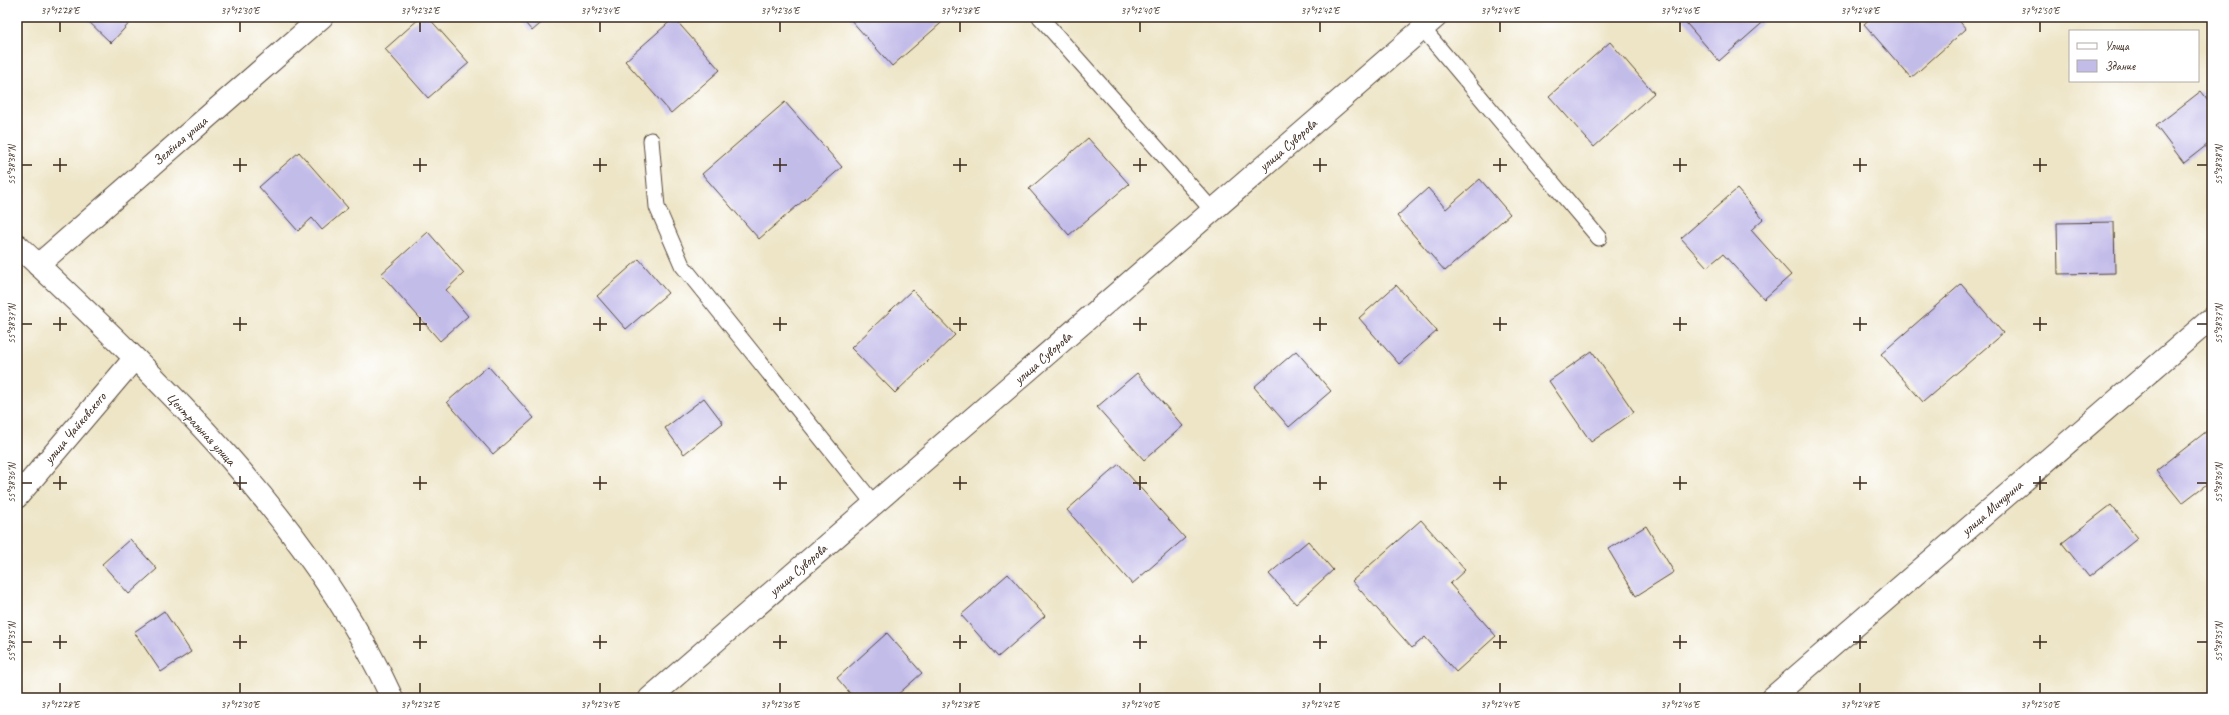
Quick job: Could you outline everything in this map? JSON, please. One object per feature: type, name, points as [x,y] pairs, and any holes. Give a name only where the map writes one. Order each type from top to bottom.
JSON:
[{"type":"street","name":"Зелёная улица","points":[[38,265],[322,17]]},
{"type":"street","name":"улица Суворова","points":[[650,698],[1430,23]]},
{"type":"street","name":"Центральная улица","points":[[17,245],[134,359],[223,449],[296,538],[351,620],[392,698]]},
{"type":"street","name":"улица Мичурина","points":[[1772,698],[2212,318]]},
{"type":"street","name":"улица Чайковского","points":[[17,497],[134,359]]},
{"type":"lane","points":[[1040,17],[1213,211]]},
{"type":"lane","points":[[1430,23],[1599,238]]},
{"type":"lane","points":[[651,140],[657,207],[682,265],[874,504]]},
{"type":"building","points":[[84,17],[135,17],[111,43]]},
{"type":"building","points":[[421,17],[428,17],[469,63],[428,98],[385,49]]},
{"type":"building","points":[[520,17],[548,17],[532,31]]},
{"type":"building","points":[[852,17],[948,17],[892,66],[850,19]]},
{"type":"building","points":[[1681,17],[1769,17],[1719,61]]},
{"type":"building","points":[[1872,17],[1956,17],[1966,29],[1911,78],[1864,24]]},
{"type":"building","points":[[674,18],[720,70],[671,113],[625,61]]},
{"type":"building","points":[[1610,42],[1654,93],[1594,147],[1549,96]]},
{"type":"building","points":[[2201,91],[2212,105],[2212,141],[2184,163],[2156,126]]},
{"type":"building","points":[[785,102],[842,167],[759,239],[702,174]]},
{"type":"building","points":[[1088,138],[1129,184],[1069,235],[1029,189]]},
{"type":"building","points":[[299,152],[348,208],[322,230],[312,218],[298,231],[259,187]]},
{"type":"building","points":[[1480,179],[1510,214],[1445,271],[1397,216],[1428,188],[1446,209]]},
{"type":"building","points":[[1737,189],[1763,219],[1751,230],[1791,275],[1764,299],[1723,254],[1707,267],[1681,238]]},
{"type":"building","points":[[2114,222],[2115,273],[2058,274],[2057,223]]},
{"type":"building","points":[[428,232],[464,273],[446,290],[468,316],[440,341],[381,274]]},
{"type":"building","points":[[639,259],[668,293],[626,329],[597,296]]},
{"type":"building","points":[[1961,284],[2003,333],[1923,402],[1881,354]]},
{"type":"building","points":[[1396,285],[1437,331],[1399,364],[1359,318]]},
{"type":"building","points":[[912,290],[955,335],[895,393],[851,348]]},
{"type":"building","points":[[1296,351],[1331,391],[1289,427],[1254,387]]},
{"type":"building","points":[[1592,351],[1634,412],[1591,442],[1549,381]]},
{"type":"building","points":[[488,366],[534,418],[493,454],[447,402]]},
{"type":"building","points":[[1137,373],[1183,426],[1144,460],[1097,407]]},
{"type":"building","points":[[704,398],[723,423],[684,454],[665,428]]},
{"type":"building","points":[[2212,427],[2212,480],[2182,503],[2156,471]]},
{"type":"building","points":[[1119,464],[1185,538],[1132,584],[1067,510]]},
{"type":"building","points":[[2111,505],[2138,538],[2089,577],[2062,543]]},
{"type":"building","points":[[1421,520],[1465,570],[1450,584],[1496,636],[1456,672],[1425,637],[1412,648],[1352,581]]},
{"type":"building","points":[[1646,526],[1674,572],[1636,596],[1608,549]]},
{"type":"building","points":[[130,539],[157,569],[129,594],[102,564]]},
{"type":"building","points":[[1308,541],[1333,570],[1296,604],[1269,574]]},
{"type":"building","points":[[1008,574],[1045,616],[998,657],[961,615]]},
{"type":"building","points":[[164,611],[191,652],[161,672],[134,632]]},
{"type":"building","points":[[887,633],[922,673],[896,696],[897,698],[854,698],[837,678]]}]
